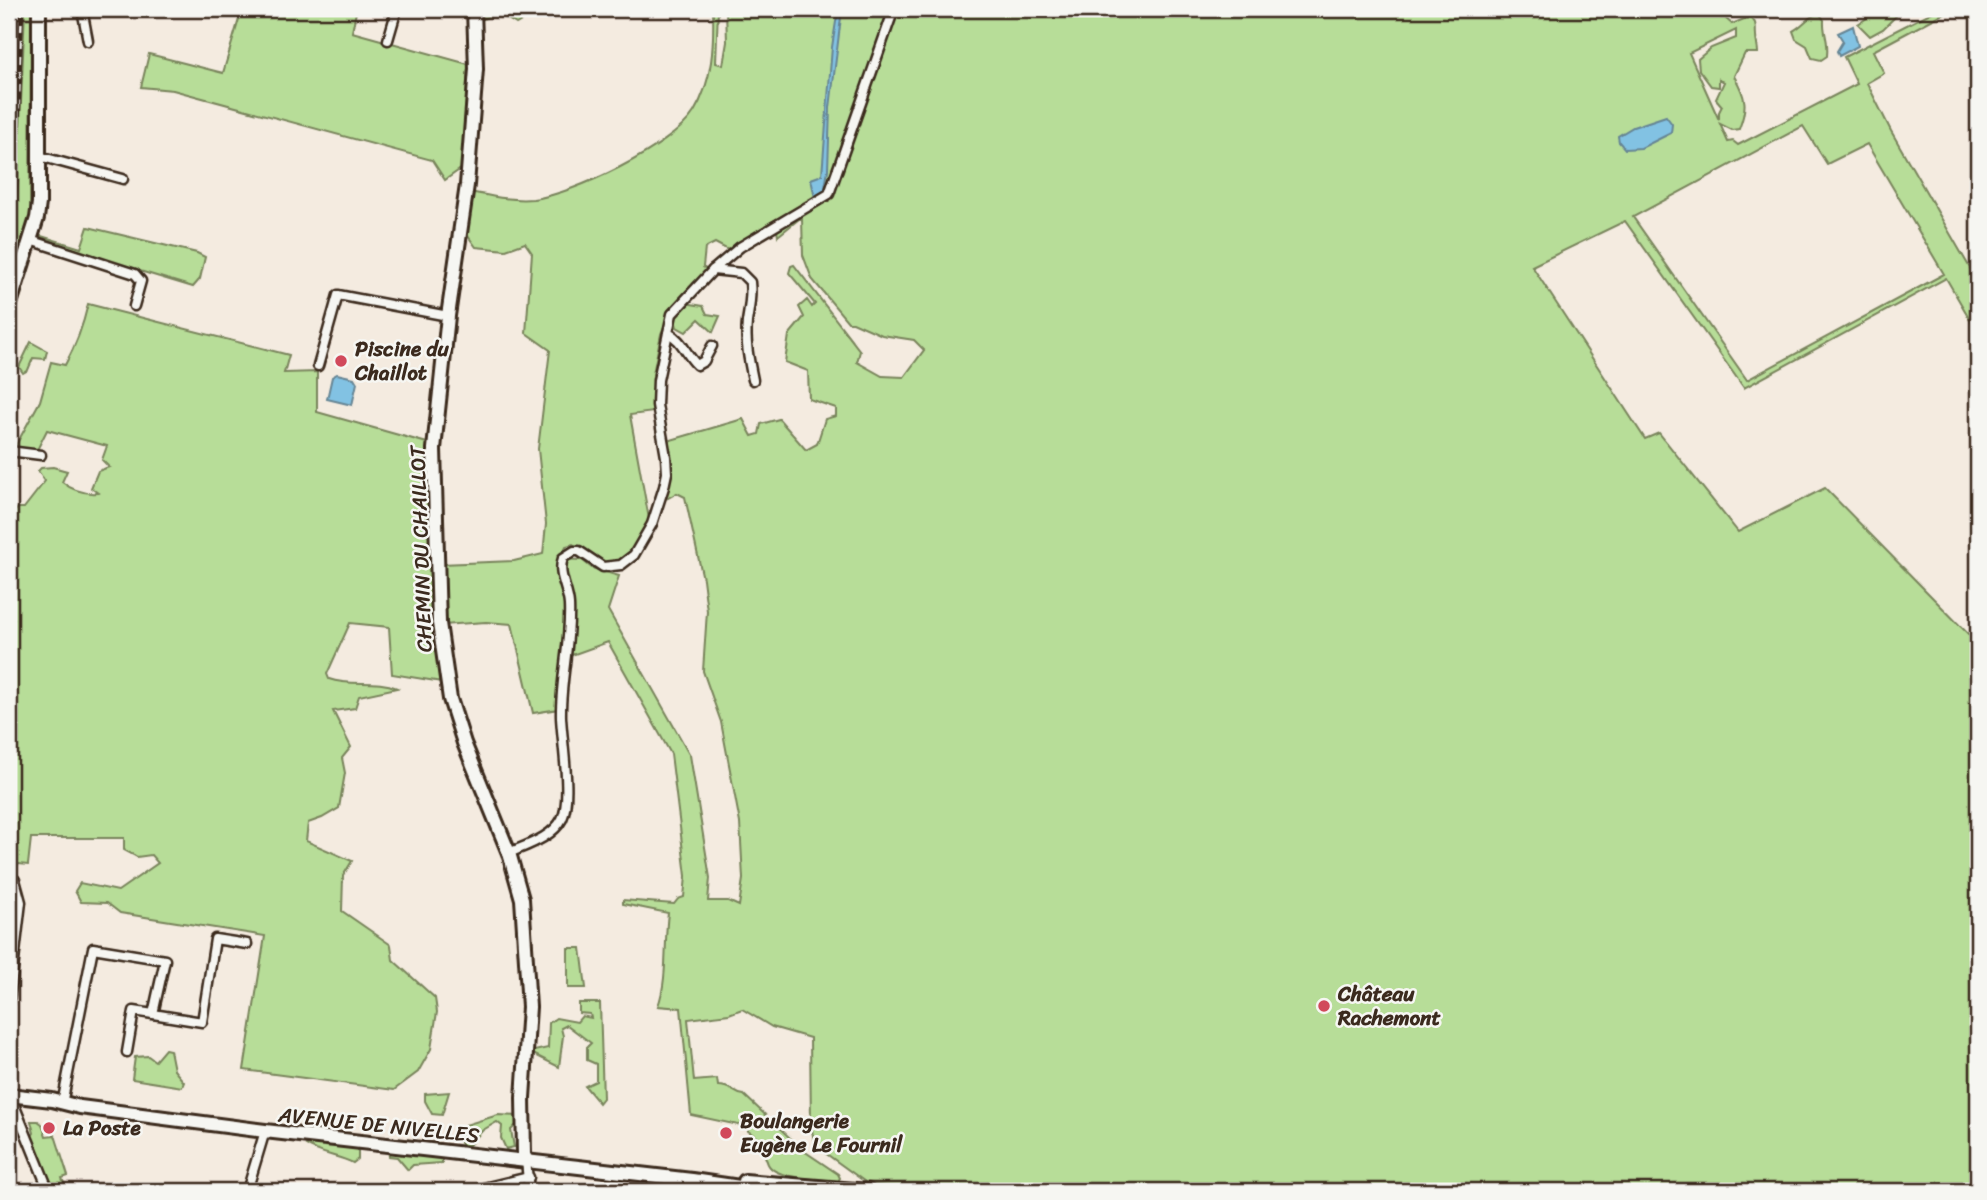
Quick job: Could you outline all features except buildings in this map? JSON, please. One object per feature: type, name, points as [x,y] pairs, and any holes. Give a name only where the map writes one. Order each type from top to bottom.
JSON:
[{"type":"main road","points":[[9,307],[39,203],[39,9]]},
{"type":"main road","name":"CHEMIN DU CHAILLOT","points":[[474,9],[476,69],[467,185],[448,316],[434,449],[439,623],[450,699],[464,743],[509,853],[522,900],[528,993],[523,1097],[526,1160]]},
{"type":"main road","name":"AVENUE DE NIVELLES","points":[[10,1099],[52,1107],[62,1104],[767,1191]]},
{"type":"main road","name":"AVENUE DE NIVELLES","points":[[692,1180],[747,1181],[868,1191]]},
{"type":"street","points":[[82,9],[88,41]]},
{"type":"street","points":[[388,40],[397,9]]},
{"type":"street","points":[[509,853],[556,828],[564,816],[561,716],[569,603],[561,565],[564,558],[574,551],[579,551],[603,567],[621,565],[634,555],[642,543],[660,502],[667,473],[657,405],[658,380],[672,314],[713,270],[740,247],[830,194],[894,9]]},
{"type":"street","points":[[39,156],[123,179]]},
{"type":"street","points":[[30,240],[135,274],[141,281],[134,306]]},
{"type":"street","points":[[713,270],[741,273],[750,282],[752,298],[747,323],[748,358],[753,380]]},
{"type":"street","points":[[318,366],[338,295],[448,316]]},
{"type":"street","points":[[668,333],[682,344],[697,365],[704,361],[712,346]]},
{"type":"street","points":[[9,450],[41,455]]},
{"type":"street","points":[[9,1004],[21,902],[12,879]]},
{"type":"street","points":[[127,1052],[134,1011],[202,1022],[215,939],[247,944]]},
{"type":"street","points":[[62,1104],[93,948],[165,960],[153,1014]]},
{"type":"street","points":[[10,1099],[49,1191]]},
{"type":"street","points":[[247,1191],[265,1131]]},
{"type":"street","points":[[526,1160],[529,1191]]},
{"type":"street","points":[[471,1191],[529,1177]]},
{"type":"green space","points":[[25,9],[31,9],[30,220],[9,288],[9,251],[16,219]]},
{"type":"green space","points":[[242,9],[345,9],[356,12],[352,32],[468,64],[462,168],[445,180],[432,160],[173,90],[141,87],[149,54],[223,73]]},
{"type":"green space","points":[[479,9],[532,11],[530,16],[516,24],[498,15],[480,21]]},
{"type":"green space","points":[[713,9],[718,9],[716,63],[723,65],[727,42],[726,9],[891,9],[824,194],[769,223],[730,251],[715,243],[705,248],[703,267],[707,270],[669,314],[661,334],[653,374],[654,412],[630,415],[649,519],[640,539],[628,556],[619,562],[606,564],[597,561],[573,544],[566,546],[560,559],[582,560],[592,568],[619,576],[608,610],[690,755],[710,878],[708,901],[728,901],[739,906],[743,879],[740,823],[721,722],[703,671],[707,611],[703,579],[685,497],[677,493],[668,498],[664,487],[664,442],[743,419],[752,436],[759,434],[761,424],[779,419],[806,450],[817,444],[825,419],[836,416],[836,408],[809,399],[808,371],[785,362],[789,335],[804,317],[799,307],[807,300],[812,307],[815,304],[789,273],[791,266],[794,265],[860,351],[857,362],[882,376],[904,377],[924,350],[914,340],[882,335],[848,322],[812,279],[803,255],[802,219],[778,236],[777,231],[782,225],[830,200],[897,9],[1741,9],[1720,18],[1725,18],[1732,24],[1749,17],[1756,25],[1758,53],[1745,53],[1734,76],[1744,102],[1744,114],[1739,129],[1732,130],[1720,124],[1728,142],[1733,141],[1738,145],[1857,84],[1844,57],[1938,9],[1952,9],[1873,51],[1884,73],[1867,83],[1891,131],[1978,282],[1978,333],[1946,278],[1744,388],[1625,221],[1532,266],[1645,439],[1659,433],[1738,532],[1825,488],[1978,644],[1978,1191],[930,1191],[868,1184],[814,1142],[811,1124],[810,1038],[772,1027],[742,1009],[729,1014],[688,1019],[694,1081],[717,1079],[718,1086],[744,1095],[804,1151],[840,1178],[838,1181],[810,1179],[780,1173],[768,1164],[760,1142],[748,1131],[748,1127],[691,1115],[681,1008],[658,1006],[665,973],[668,913],[623,904],[623,900],[674,904],[684,897],[686,876],[671,754],[608,642],[569,656],[558,709],[533,713],[512,624],[486,622],[443,625],[441,564],[514,561],[543,554],[546,524],[538,449],[550,350],[526,333],[532,253],[525,243],[506,250],[476,247],[465,232],[470,192],[517,199],[551,195],[621,167],[665,140],[694,112],[705,88],[711,62]],"holes":[[[1736,30],[1736,38],[1711,48],[1698,59],[1699,70],[1711,86],[1719,87],[1719,79],[1724,82],[1716,99],[1722,106],[1719,120],[1689,53]],[[1803,126],[1827,164],[1867,144],[1944,274],[1747,380],[1633,217]]]},
{"type":"green space","points":[[1869,9],[1903,9],[1883,29],[1870,36],[1858,24],[1867,18]]},
{"type":"green space","points":[[1819,13],[1824,20],[1827,45],[1827,56],[1821,60],[1812,58],[1807,46],[1796,39],[1793,31]]},
{"type":"green space","points":[[88,227],[197,253],[205,257],[200,279],[193,287],[37,240],[38,235],[81,248]]},
{"type":"green space","points":[[685,303],[703,306],[707,314],[720,316],[713,332],[699,319],[686,332],[677,327],[674,316]]},
{"type":"green space","points":[[88,304],[289,355],[284,373],[317,372],[317,412],[427,443],[434,449],[448,683],[392,674],[389,627],[350,623],[327,674],[329,679],[397,688],[359,696],[355,708],[333,711],[351,747],[342,758],[345,773],[339,808],[308,823],[306,841],[352,861],[343,876],[342,911],[391,945],[393,960],[435,998],[437,1012],[431,1049],[418,1072],[394,1090],[244,1070],[265,936],[120,913],[107,903],[81,902],[75,891],[80,883],[118,891],[158,863],[151,855],[137,857],[124,850],[124,838],[31,838],[28,865],[9,863],[9,625],[14,619],[9,614],[9,517],[18,508],[24,508],[45,481],[38,471],[41,468],[53,467],[67,471],[62,482],[75,490],[98,493],[91,488],[98,471],[109,467],[102,460],[107,446],[47,430],[37,450],[15,447],[40,401],[51,362],[65,365],[69,358]]},
{"type":"green space","points":[[31,342],[47,351],[45,359],[33,358],[28,370],[23,373],[19,367]]},
{"type":"green space","points":[[568,948],[581,948],[586,988],[568,988]]},
{"type":"green space","points":[[579,1003],[600,1003],[603,1098],[599,1103],[585,1086],[596,1081],[596,1064],[587,1060],[587,1047],[591,1043],[567,1025],[561,1028],[563,1036],[559,1067],[533,1054],[534,1051],[548,1048],[549,1023],[556,1018],[577,1022],[582,1016],[591,1018],[590,1014],[579,1013]]},
{"type":"green space","points":[[165,1049],[170,1050],[174,1070],[184,1082],[182,1087],[132,1079],[135,1057],[148,1056],[155,1061]]},
{"type":"green space","points":[[449,1092],[442,1115],[432,1114],[425,1101],[425,1094]]},
{"type":"green space","points":[[498,1115],[518,1116],[519,1122],[511,1130],[514,1147],[506,1149],[501,1138],[502,1126],[497,1122],[483,1130],[469,1145],[462,1145],[455,1137],[465,1125]]},
{"type":"green space","points":[[31,1121],[42,1124],[46,1136],[55,1135],[68,1176],[62,1178],[67,1191],[51,1191],[30,1138],[34,1133]]},
{"type":"green space","points":[[309,1141],[358,1149],[358,1159],[353,1163],[317,1151],[306,1145]]},
{"type":"green space","points":[[388,1150],[442,1157],[442,1163],[413,1165],[408,1170],[397,1157],[389,1156]]},
{"type":"water","points":[[838,9],[842,9],[830,108],[828,170],[824,194],[815,198],[811,179],[822,175],[832,47]]},
{"type":"water","points":[[1853,26],[1858,46],[1839,56],[1837,51],[1843,41],[1838,33]]},
{"type":"water","points":[[1666,116],[1672,124],[1671,133],[1641,148],[1625,149],[1619,142],[1618,136],[1633,127]]},
{"type":"water","points":[[337,374],[354,378],[357,383],[352,405],[327,399],[332,377]]},
{"type":"railway","points":[[19,79],[22,9]]},
{"type":"railway","points":[[9,236],[16,181],[20,70]]},
{"type":"place","name":"Piscine du Chaillot","points":[[341,361]]},
{"type":"place","name":"Château Rachemont","points":[[1324,1006]]},
{"type":"place","name":"La Poste","points":[[49,1128]]},
{"type":"place","name":"Boulangerie Eugène Le Fournil","points":[[726,1133]]}]
